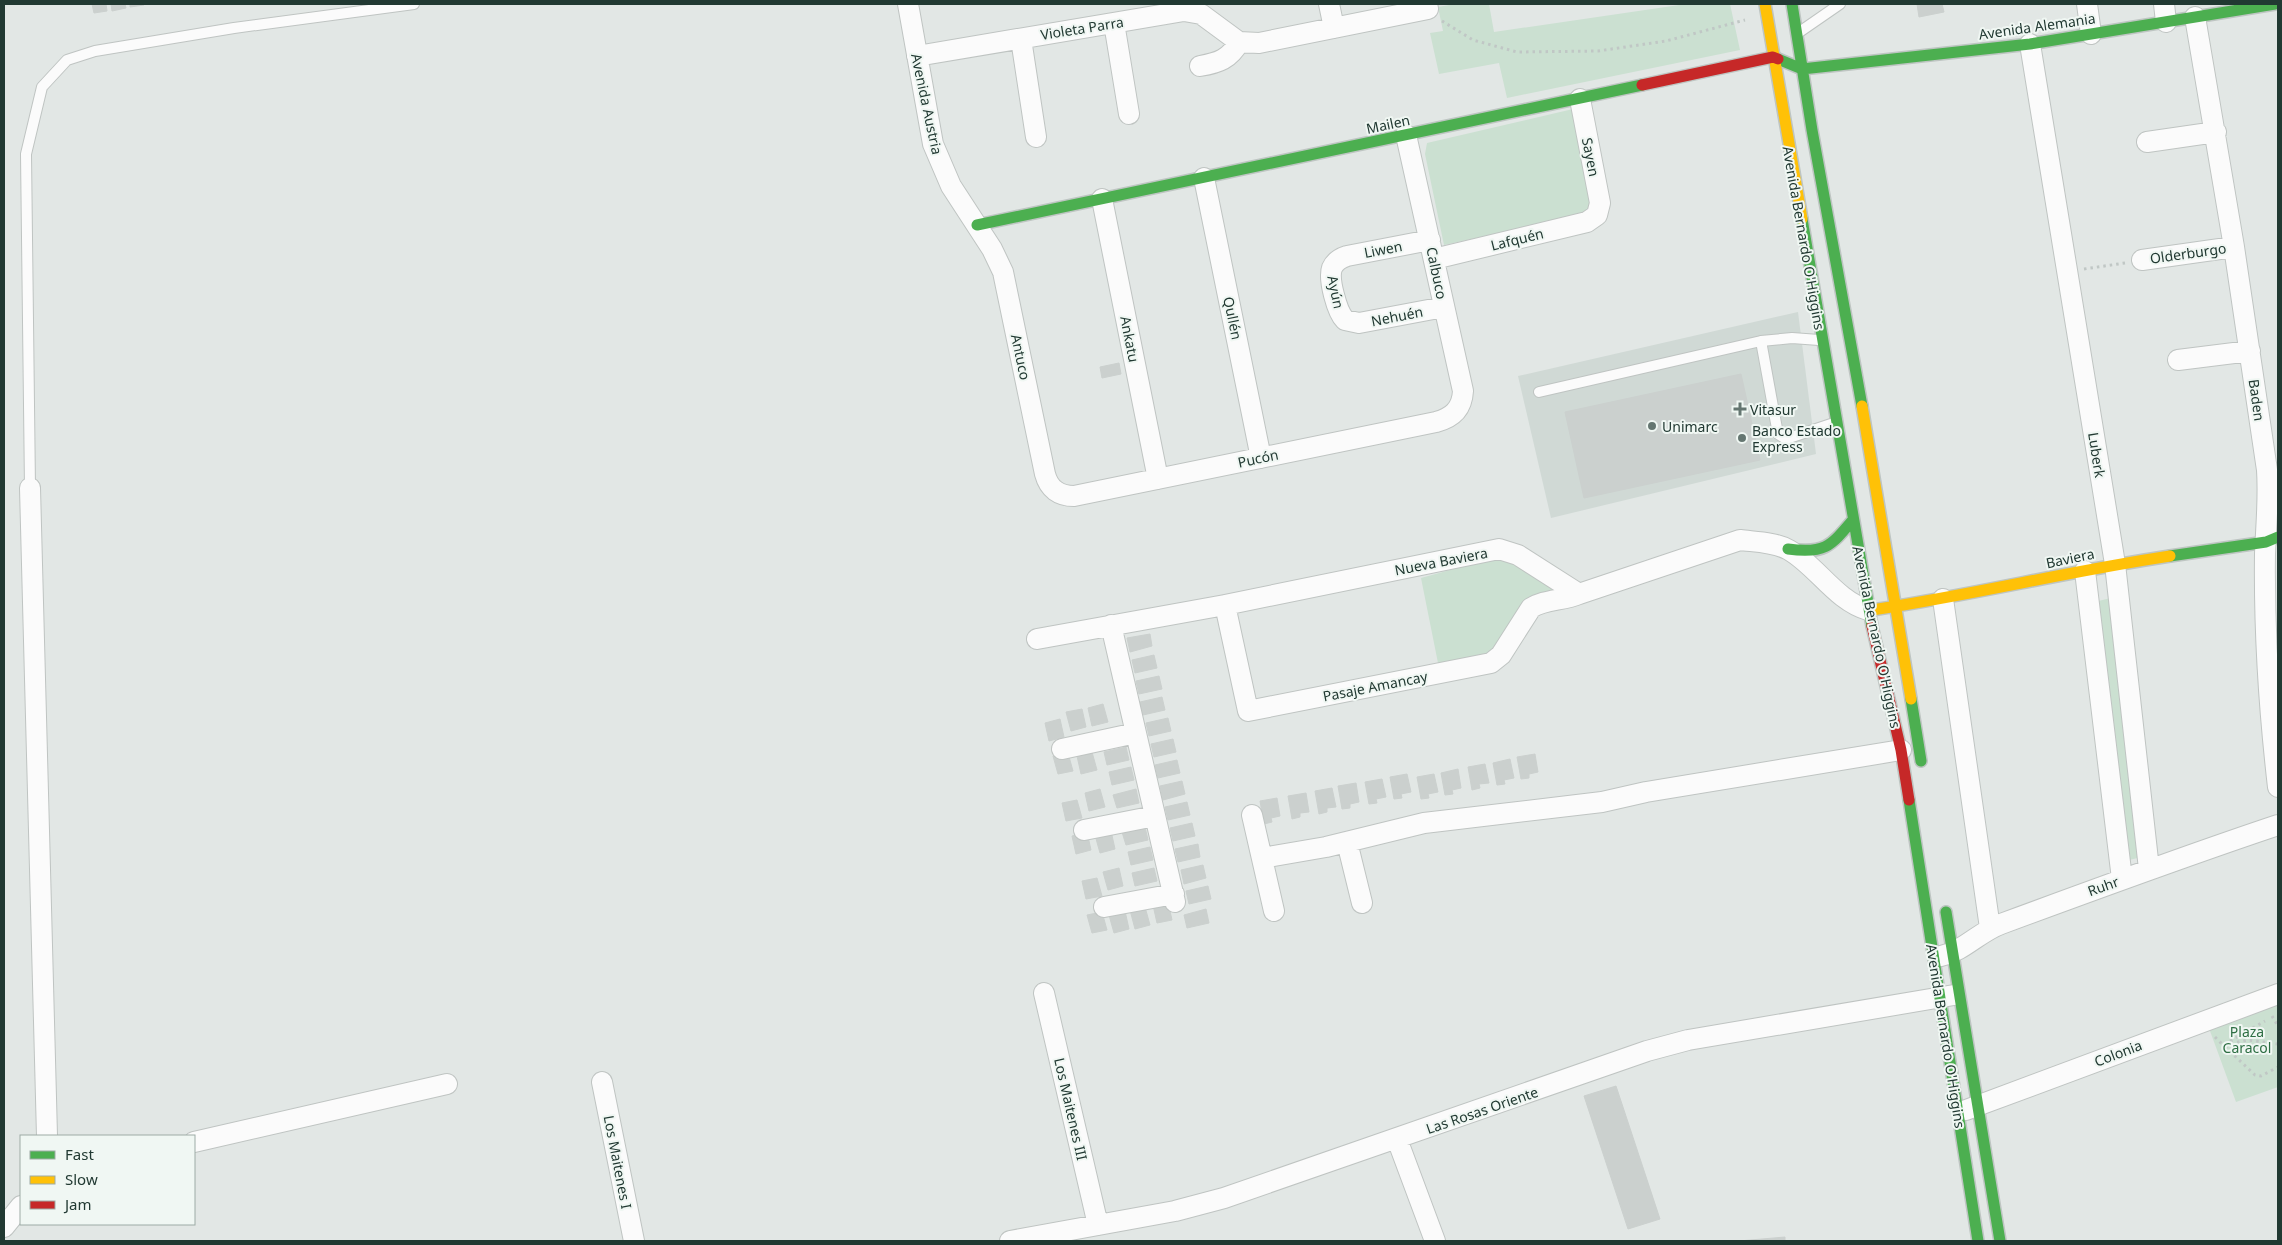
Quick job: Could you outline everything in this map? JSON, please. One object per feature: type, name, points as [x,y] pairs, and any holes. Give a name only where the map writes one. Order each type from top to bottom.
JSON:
[{"type":"main road","name":"Avenida Bernardo O'Higgins","points":[[1765,4],[1802,69],[1850,336],[1923,771]]},
{"type":"main road","name":"Avenida Bernardo O'Higgins","points":[[1792,4],[1784,38],[1773,57],[1868,610],[1901,750],[1943,956],[1949,996],[1958,1114],[1978,1241]]},
{"type":"main road","name":"Avenida Alemania","points":[[1802,69],[2030,44],[2091,34],[2165,13],[2195,17],[2247,6],[2275,4]]},
{"type":"main road","points":[[1773,57],[1802,69]]},
{"type":"main road","name":"Mailen","points":[[977,225],[1773,57]]},
{"type":"main road","points":[[1822,340],[1850,336]]},
{"type":"main road","points":[[1788,549],[1818,552],[1832,546],[1852,521]]},
{"type":"main road","name":"Baviera","points":[[1868,610],[1943,599],[2115,564],[2272,539]]},
{"type":"main road","name":"Avenida Bernardo O'Higgins","points":[[1943,896],[1943,956],[1949,996],[1976,1106],[2000,1241]]},
{"type":"street","name":"Avenida Austria","points":[[908,4],[933,144],[950,186],[977,225]]},
{"type":"street","points":[[1329,4],[1334,28]]},
{"type":"street","points":[[2087,4],[2091,34]]},
{"type":"street","points":[[1200,66],[1222,61],[1235,50],[1239,42],[1259,43],[1428,6]]},
{"type":"street","name":"Violeta Parra","points":[[917,56],[1184,11],[1201,14],[1214,12],[1239,42]]},
{"type":"street","name":"Baden","points":[[2195,17],[2216,132],[2267,470],[2272,539],[2273,691],[2278,787]]},
{"type":"street","points":[[1114,23],[1130,114]]},
{"type":"street","points":[[1020,38],[1036,137]]},
{"type":"street","name":"Luberk","points":[[2030,44],[2115,564],[2149,868]]},
{"type":"street","name":"Sayen","points":[[1580,99],[1600,203],[1597,215]]},
{"type":"street","points":[[2147,142],[2216,132]]},
{"type":"street","name":"Calbuco","points":[[1406,135],[1463,391],[1458,410]]},
{"type":"street","name":"Qullén","points":[[1204,178],[1261,458]]},
{"type":"street","name":"Ankatu","points":[[1102,199],[1158,479]]},
{"type":"street","name":"Lafquén","points":[[1432,250],[1587,222],[1597,215]]},
{"type":"street","name":"Antuco","points":[[977,225],[1003,272],[1045,474],[1047,481],[1056,491]]},
{"type":"street","name":"Olderburgo","points":[[2142,260],[2234,246]]},
{"type":"street","name":"Liwen","points":[[1338,260],[1347,256],[1432,250]]},
{"type":"street","name":"Ayún","points":[[1338,260],[1332,268],[1331,278],[1339,312],[1350,322]]},
{"type":"street","name":"Nehuén","points":[[1350,322],[1359,323],[1444,307]]},
{"type":"street","points":[[2178,360],[2250,351]]},
{"type":"street","name":"Pucón","points":[[1056,491],[1074,496],[1444,420],[1458,410]]},
{"type":"street","points":[[30,488],[47,1135]]},
{"type":"street","points":[[1579,594],[1740,540],[1766,543],[1788,549],[1852,603],[1868,610]]},
{"type":"street","name":"Nueva Baviera","points":[[1037,639],[1225,605],[1499,549],[1518,555],[1579,594]]},
{"type":"street","points":[[2085,571],[2122,879]]},
{"type":"street","name":"Pasaje Amancay","points":[[1225,605],[1248,711],[1491,663],[1501,655],[1531,608],[1538,604],[1579,594]]},
{"type":"street","points":[[1943,599],[1990,928]]},
{"type":"street","points":[[1104,907],[1174,898],[1111,625]]},
{"type":"street","points":[[1062,749],[1136,733]]},
{"type":"street","points":[[1262,858],[1347,842],[1424,823],[1602,802],[1646,792],[1901,750]]},
{"type":"street","points":[[1252,815],[1274,911]]},
{"type":"street","points":[[1084,830],[1155,816]]},
{"type":"street","name":"Ruhr","points":[[1943,956],[1990,928],[2149,868],[2278,826]]},
{"type":"street","points":[[1347,842],[1362,903]]},
{"type":"street","name":"Los Maitenes III","points":[[1044,993],[1098,1225]]},
{"type":"street","name":"Colonia","points":[[1958,1114],[2278,994]]},
{"type":"street","name":"Las Rosas Oriente","points":[[1010,1241],[1053,1237],[1098,1225],[1206,1204],[1398,1139],[1647,1051],[1688,1040],[1949,996]]},
{"type":"street","name":"Los Maitenes I","points":[[602,1082],[634,1241]]},
{"type":"street","points":[[195,1142],[447,1084]]},
{"type":"street","points":[[1398,1139],[1435,1241]]},
{"type":"street","points":[[4,1227],[20,1207]]},
{"type":"lane","points":[[30,488],[26,154],[42,87],[67,60],[95,51],[234,28],[414,4]]},
{"type":"lane","points":[[1784,38],[1840,4]]},
{"type":"lane","points":[[1539,392],[1761,341],[1792,338],[1822,340]]},
{"type":"lane","points":[[1761,341],[1778,434],[1786,439],[1835,423]]},
{"type":"path","points":[[1428,6],[1442,21],[1473,40],[1517,52],[1598,51],[1666,42],[1751,19]]},
{"type":"path","points":[[2066,272],[2142,260]]},
{"type":"path","points":[[2278,1044],[2248,1040],[2223,1045],[2255,1074],[2262,1076],[2278,1067]]},
{"type":"shaded area","points":[[1798,312],[1816,454],[1551,518],[1518,376]]},
{"type":"green space","points":[[1455,4],[1489,4],[1494,32],[1686,4],[1730,4],[1740,50],[1507,98],[1499,63],[1439,74],[1430,33],[1443,31],[1438,7]]},
{"type":"green space","points":[[1573,109],[1592,206],[1585,214],[1444,245],[1425,154],[1427,143]]},
{"type":"green space","points":[[1490,559],[1513,561],[1557,592],[1524,601],[1499,646],[1490,654],[1438,663],[1421,578]]},
{"type":"green space","points":[[2111,598],[2138,858],[2124,861],[2094,602]]},
{"type":"green space","name":"Plaza Caracol","points":[[2278,994],[2278,1087],[2236,1102],[2206,1020]]},
{"type":"building","points":[[92,4],[106,4],[107,11],[94,13]]},
{"type":"building","points":[[111,4],[125,4],[126,8],[112,11]]},
{"type":"building","points":[[130,4],[144,4],[144,5],[130,7]]},
{"type":"building","points":[[1917,4],[1942,4],[1944,12],[1919,17]]},
{"type":"building","points":[[1119,363],[1121,374],[1102,378],[1100,367]]},
{"type":"building","points":[[1741,374],[1760,460],[1584,498],[1565,412]]},
{"type":"building","points":[[1150,634],[1152,646],[1130,652],[1127,638]]},
{"type":"building","points":[[1154,655],[1157,668],[1135,673],[1132,660]]},
{"type":"building","points":[[1159,676],[1162,689],[1139,694],[1136,681]]},
{"type":"building","points":[[1162,697],[1165,710],[1143,715],[1140,702]]},
{"type":"building","points":[[1103,704],[1108,722],[1092,726],[1088,708]]},
{"type":"building","points":[[1082,709],[1086,727],[1071,731],[1066,712]]},
{"type":"building","points":[[1168,718],[1171,731],[1149,736],[1146,723]]},
{"type":"building","points":[[1060,719],[1064,737],[1049,741],[1045,723]]},
{"type":"building","points":[[1173,739],[1176,752],[1154,757],[1151,744]]},
{"type":"building","points":[[1126,747],[1129,760],[1107,765],[1104,752]]},
{"type":"building","points":[[1092,752],[1097,770],[1081,774],[1077,756]]},
{"type":"building","points":[[1068,753],[1073,771],[1058,774],[1053,756]]},
{"type":"building","points":[[1535,754],[1538,772],[1529,774],[1529,778],[1521,779],[1517,757]]},
{"type":"building","points":[[1510,759],[1514,778],[1504,780],[1505,784],[1497,785],[1493,763]]},
{"type":"building","points":[[1177,760],[1180,773],[1158,778],[1155,765]]},
{"type":"building","points":[[1485,764],[1489,783],[1479,784],[1480,788],[1472,790],[1468,767]]},
{"type":"building","points":[[1131,767],[1134,780],[1112,785],[1109,772]]},
{"type":"building","points":[[1458,769],[1461,788],[1452,790],[1453,794],[1445,795],[1441,773]]},
{"type":"building","points":[[1407,774],[1411,792],[1401,794],[1402,798],[1394,799],[1390,777]]},
{"type":"building","points":[[1434,774],[1438,792],[1428,794],[1429,798],[1421,799],[1417,777]]},
{"type":"building","points":[[1382,779],[1386,797],[1376,799],[1377,803],[1369,804],[1365,782]]},
{"type":"building","points":[[1182,781],[1185,794],[1163,800],[1160,786]]},
{"type":"building","points":[[1356,783],[1359,802],[1350,804],[1350,808],[1342,809],[1338,786]]},
{"type":"building","points":[[1332,788],[1336,807],[1327,808],[1327,812],[1319,814],[1315,791]]},
{"type":"building","points":[[1100,789],[1105,807],[1089,811],[1085,793]]},
{"type":"building","points":[[1136,789],[1139,803],[1117,808],[1113,795]]},
{"type":"building","points":[[1306,793],[1309,812],[1300,813],[1300,817],[1292,819],[1288,796]]},
{"type":"building","points":[[1277,798],[1280,816],[1271,818],[1272,822],[1264,824],[1260,801]]},
{"type":"building","points":[[1077,800],[1082,818],[1066,821],[1062,803]]},
{"type":"building","points":[[1187,802],[1190,815],[1168,820],[1165,807]]},
{"type":"building","points":[[1192,823],[1195,836],[1173,841],[1170,828]]},
{"type":"building","points":[[1145,827],[1148,840],[1126,845],[1122,832]]},
{"type":"building","points":[[1111,831],[1115,849],[1100,853],[1095,835]]},
{"type":"building","points":[[1087,832],[1091,850],[1076,854],[1072,836]]},
{"type":"building","points":[[1198,844],[1200,857],[1178,862],[1175,849]]},
{"type":"building","points":[[1150,847],[1153,860],[1131,865],[1128,852]]},
{"type":"building","points":[[1203,865],[1206,878],[1184,884],[1181,870]]},
{"type":"building","points":[[1119,868],[1123,886],[1108,890],[1103,872]]},
{"type":"building","points":[[1154,868],[1157,881],[1135,886],[1132,873]]},
{"type":"building","points":[[1097,878],[1102,896],[1086,899],[1082,881]]},
{"type":"building","points":[[1208,886],[1211,899],[1189,904],[1186,891]]},
{"type":"building","points":[[1168,902],[1172,920],[1157,923],[1153,905]]},
{"type":"building","points":[[1145,907],[1150,925],[1135,929],[1130,910]]},
{"type":"building","points":[[1206,909],[1209,923],[1187,928],[1184,915]]},
{"type":"building","points":[[1125,911],[1129,929],[1114,933],[1109,915]]},
{"type":"building","points":[[1102,912],[1107,930],[1092,933],[1087,915]]},
{"type":"building","points":[[1616,1086],[1660,1219],[1628,1229],[1584,1096]]},
{"type":"building","points":[[1785,1237],[1785,1241],[1739,1241]]},
{"type":"traffic: fast","points":[[1792,4],[1812,130],[1862,406]]},
{"type":"traffic: fast","points":[[1778,59],[1802,69],[2030,44],[2275,4]]},
{"type":"traffic: fast","points":[[977,225],[1642,85]]},
{"type":"traffic: fast","points":[[1802,219],[1872,626]]},
{"type":"traffic: fast","points":[[1788,549],[1810,550],[1825,547],[1832,543],[1852,521]]},
{"type":"traffic: fast","points":[[2170,556],[2266,542],[2278,537]]},
{"type":"traffic: fast","points":[[1911,699],[1921,761]]},
{"type":"traffic: fast","points":[[1909,800],[1978,1241]]},
{"type":"traffic: fast","points":[[1946,912],[2000,1241]]},
{"type":"traffic: slow","points":[[1765,4],[1802,219]]},
{"type":"traffic: slow","points":[[1862,406],[1911,699]]},
{"type":"traffic: slow","points":[[1872,610],[2170,556]]},
{"type":"traffic: jam","points":[[1642,85],[1773,57],[1778,59]]},
{"type":"traffic: jam","points":[[1872,626],[1901,750],[1909,800]]},
{"type":"place","name":"Vitasur","points":[[1740,409]]},
{"type":"place","name":"Unimarc","points":[[1652,426]]},
{"type":"place","name":"Banco Estado Express","points":[[1742,438]]}]
